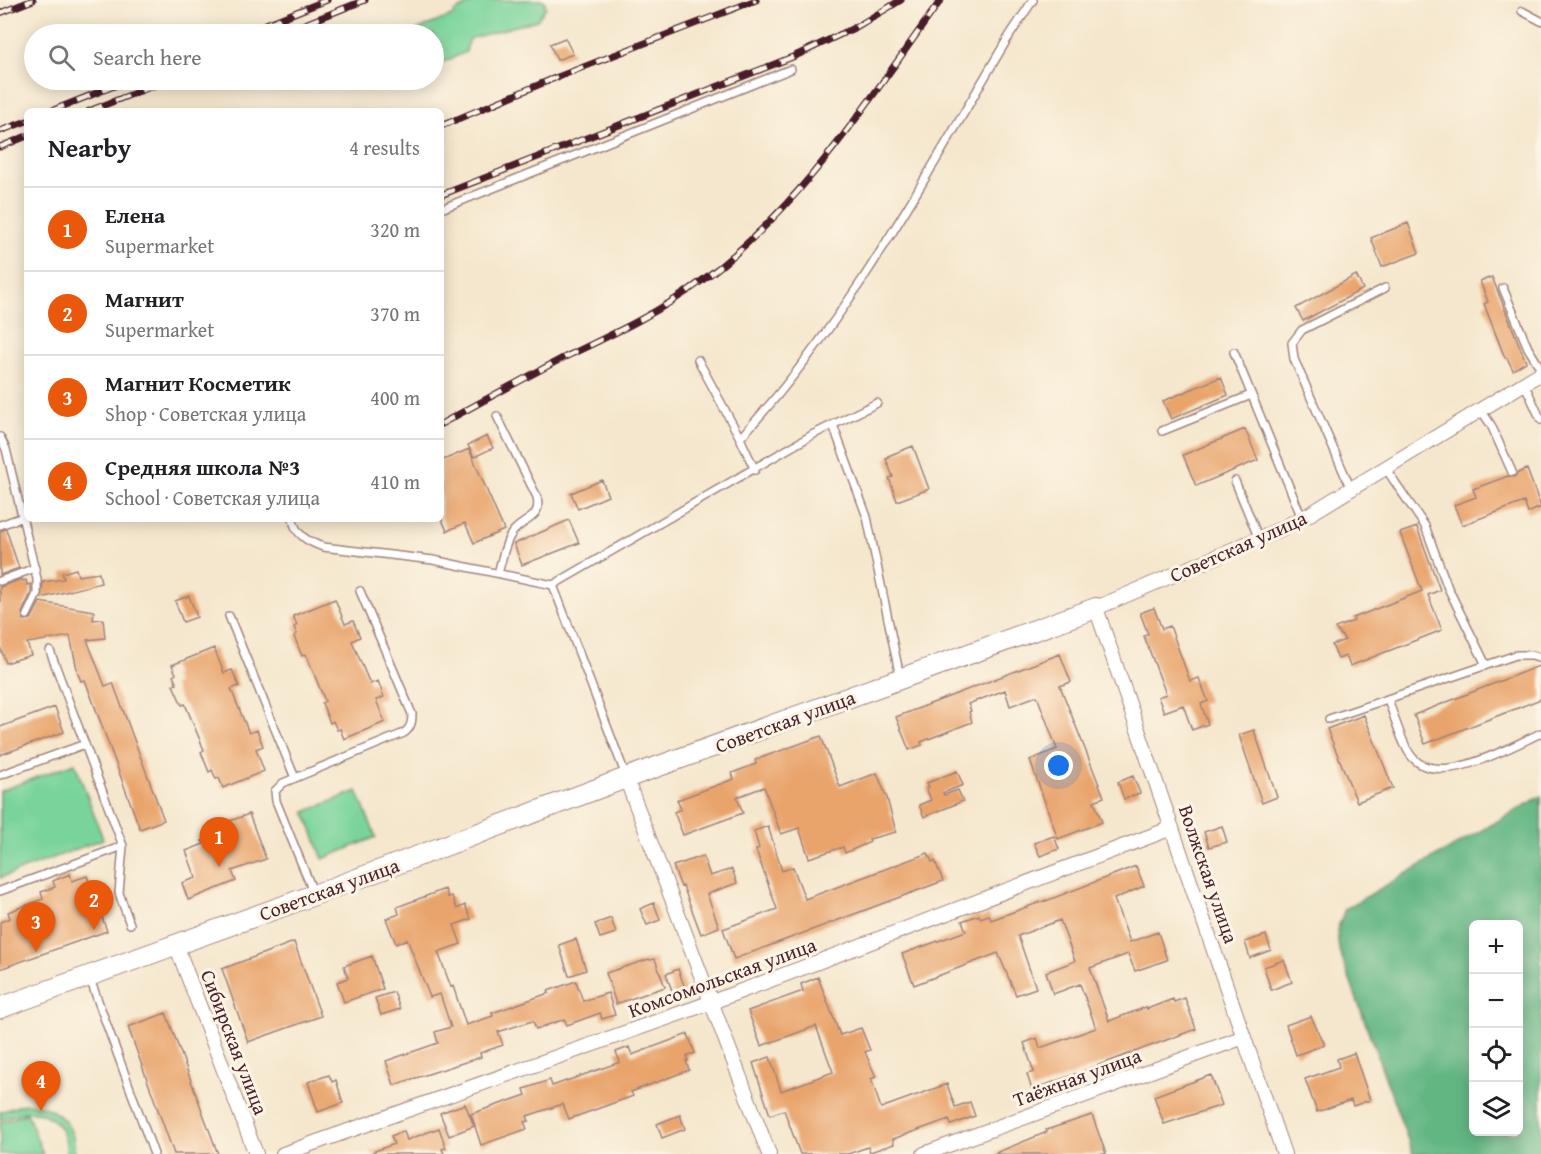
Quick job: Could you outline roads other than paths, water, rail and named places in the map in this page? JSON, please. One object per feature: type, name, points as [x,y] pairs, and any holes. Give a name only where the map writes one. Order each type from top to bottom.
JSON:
[{"type":"street","name":"Советская улица","points":[[0,1008],[140,954],[176,945],[314,896],[626,778],[1096,608],[1259,539],[1302,518],[1386,469],[1541,371]]},
{"type":"street","name":"Волжская улица","points":[[1096,608],[1284,1154]]},
{"type":"street","points":[[626,778],[769,1154]]},
{"type":"street","name":"Комсомольская улица","points":[[283,1154],[712,1002],[1172,828]]},
{"type":"street","name":"Сибирская улица","points":[[176,945],[256,1154]]},
{"type":"street","name":"Таёжная улица","points":[[924,1154],[1244,1037]]},
{"type":"lane","points":[[740,438],[808,357],[863,279],[1033,0]]},
{"type":"lane","points":[[1522,11],[1541,21]]},
{"type":"lane","points":[[444,207],[791,69]]},
{"type":"lane","points":[[1351,490],[1294,359],[1293,343],[1302,330],[1385,288]]},
{"type":"lane","points":[[1503,288],[1528,348],[1541,371]]},
{"type":"lane","points":[[1234,352],[1302,518]]},
{"type":"lane","points":[[698,360],[755,470]]},
{"type":"lane","points":[[1524,383],[1541,420]]},
{"type":"lane","points":[[1162,431],[1251,395]]},
{"type":"lane","points":[[294,522],[300,534],[309,542],[323,547],[433,560],[553,585],[833,425],[877,403]]},
{"type":"lane","points":[[1481,410],[1491,425],[1512,472]]},
{"type":"lane","points":[[497,416],[539,505],[537,512],[511,534],[498,573]]},
{"type":"lane","points":[[833,425],[867,518],[901,678]]},
{"type":"lane","points":[[0,437],[6,449],[24,521]]},
{"type":"lane","points":[[0,468],[10,464]]},
{"type":"lane","points":[[1386,469],[1425,526],[1448,588],[1486,665]]},
{"type":"lane","points":[[1235,482],[1259,539]]},
{"type":"lane","points":[[0,525],[23,517]]},
{"type":"lane","points":[[24,522],[35,568],[37,594],[27,615]]},
{"type":"lane","points":[[0,581],[35,568]]},
{"type":"lane","points":[[553,585],[626,778]]},
{"type":"lane","points":[[314,896],[275,797],[278,787],[404,733],[411,726],[412,714],[360,591]]},
{"type":"lane","points":[[229,616],[295,778]]},
{"type":"lane","points":[[50,651],[123,846],[119,892],[130,924]]},
{"type":"lane","points":[[1329,719],[1516,655],[1532,655],[1541,658]]},
{"type":"lane","points":[[1388,699],[1412,758],[1434,768],[1453,769],[1470,764],[1541,733]]},
{"type":"lane","points":[[0,775],[85,744]]},
{"type":"lane","points":[[0,891],[123,846]]},
{"type":"lane","points":[[88,975],[154,1154]]},
{"type":"railway","points":[[0,13],[33,0]]},
{"type":"railway","points":[[266,24],[327,0]]},
{"type":"railway","points":[[305,24],[365,0]]},
{"type":"railway","points":[[444,125],[550,80],[756,0]]},
{"type":"railway","points":[[444,194],[795,56],[856,27],[901,0]]},
{"type":"railway","points":[[444,422],[650,314],[684,294],[736,253],[802,187],[860,113],[941,0]]},
{"type":"railway","points":[[59,108],[104,90]]},
{"type":"railway","points":[[97,108],[143,90]]},
{"type":"railway","points":[[0,131],[24,122]]},
{"type":"railway","points":[[0,147],[24,137]]},
{"type":"place","name":"Елена","points":[[219,867]]},
{"type":"place","name":"Магнит","points":[[94,930]]},
{"type":"place","name":"Магнит Косметик","points":[[36,952]]},
{"type":"place","name":"Средняя школа №3","points":[[41,1111]]}]
